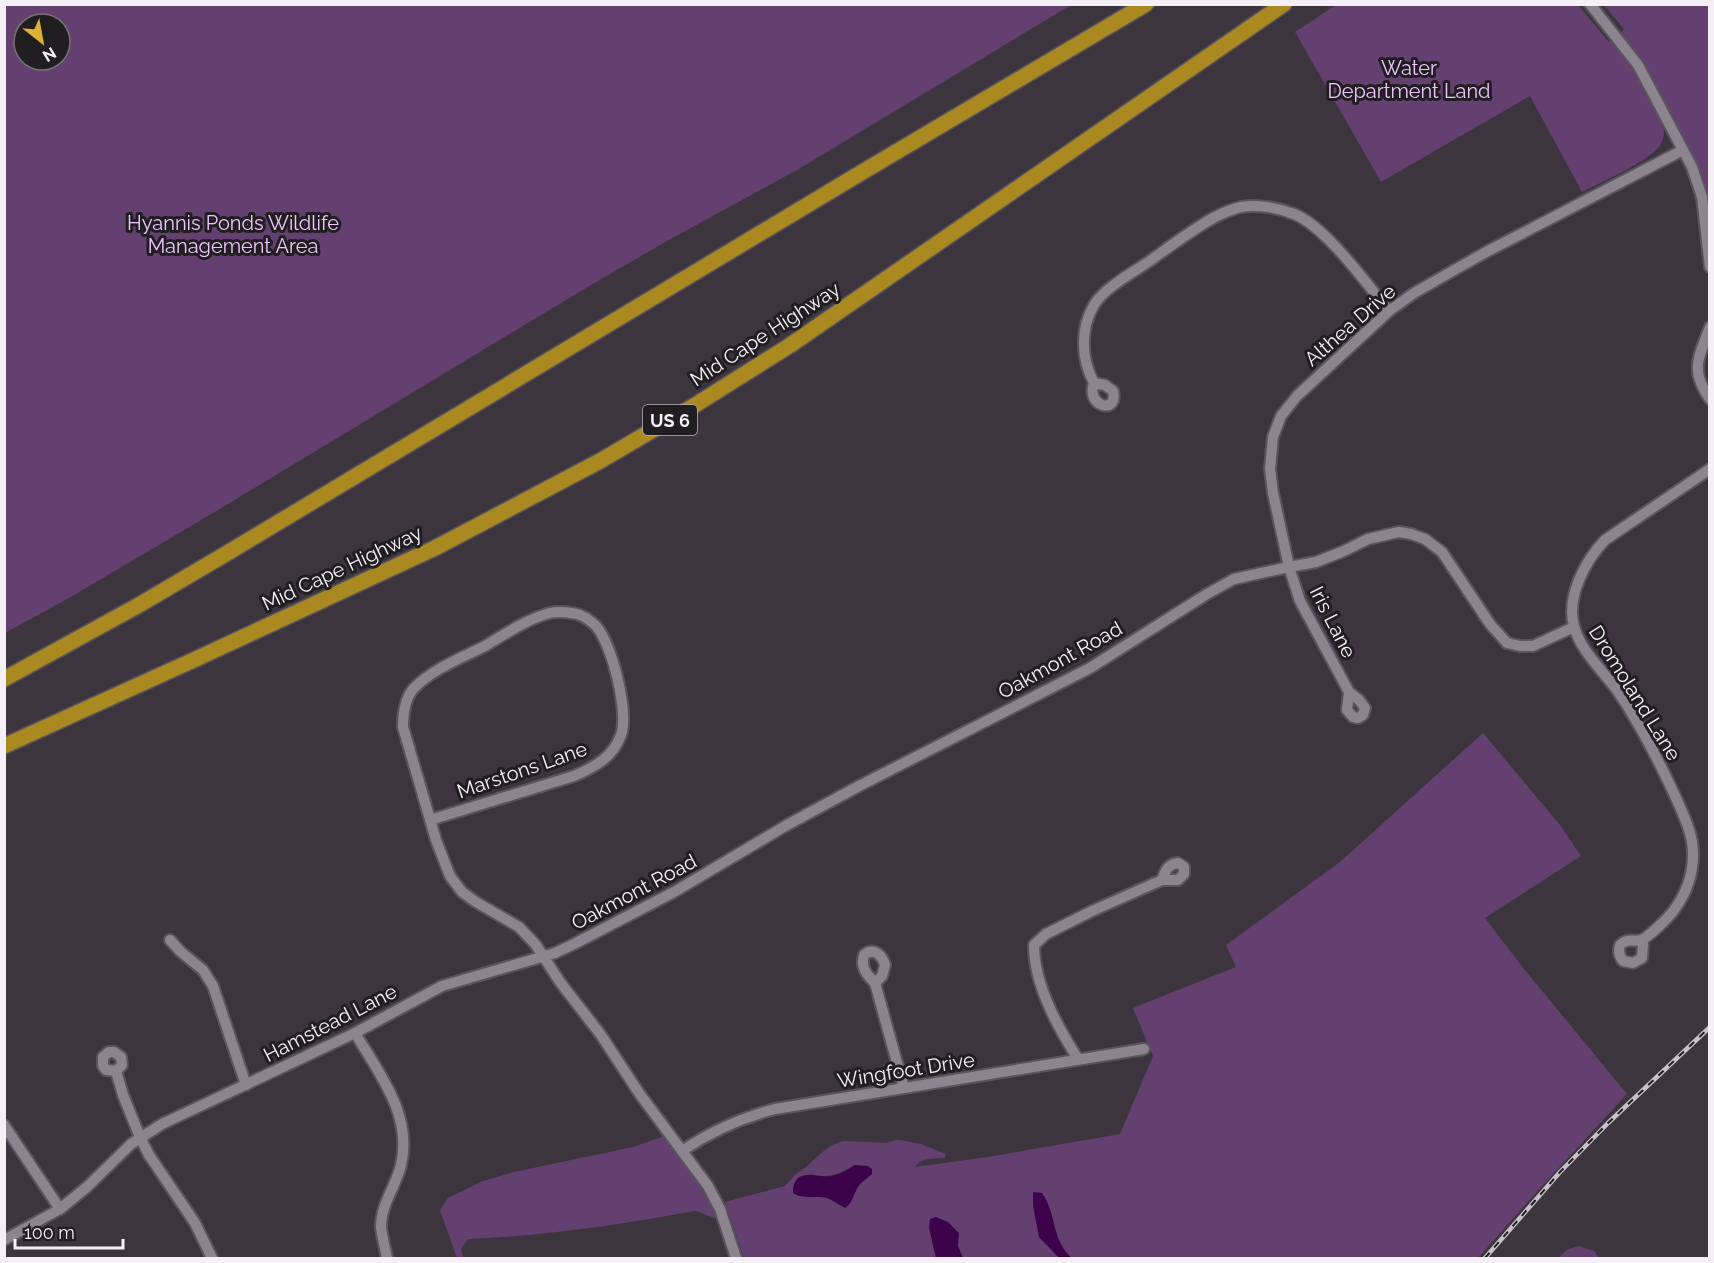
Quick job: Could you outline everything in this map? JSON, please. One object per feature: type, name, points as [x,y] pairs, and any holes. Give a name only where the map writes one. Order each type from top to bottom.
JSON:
[{"type":"highway","points":[[4,679],[229,552],[1146,4]]},
{"type":"highway","name":"Mid Cape Highway","points":[[4,746],[435,548],[626,446],[789,345],[1284,4]]},
{"type":"street","points":[[1590,4],[1625,47],[1643,74],[1692,166],[1700,189],[1710,267]]},
{"type":"street","name":"Althea Drive","points":[[1289,567],[1271,481],[1272,446],[1281,416],[1297,396],[1389,311],[1414,293],[1486,252],[1683,150]]},
{"type":"street","points":[[1094,383],[1086,365],[1083,346],[1090,313],[1100,297],[1195,229],[1229,210],[1241,207],[1252,206],[1284,211],[1304,219],[1338,249],[1389,311]]},
{"type":"street","points":[[1710,327],[1698,356],[1697,367],[1699,380],[1710,399]]},
{"type":"street","name":"Dromoland Lane","points":[[1641,940],[1666,919],[1686,888],[1693,855],[1691,834],[1670,784],[1648,741],[1620,696],[1583,646],[1574,627],[1572,596],[1597,548],[1614,532],[1710,469]]},
{"type":"street","name":"Oakmont Road","points":[[543,956],[574,944],[668,896],[772,833],[840,796],[1090,668],[1220,586],[1242,577],[1316,562],[1368,539],[1399,532],[1425,539],[1442,552],[1490,624],[1507,643],[1533,646],[1574,627]]},
{"type":"street","name":"Iris Lane","points":[[1289,567],[1300,602],[1349,692]]},
{"type":"street","name":"Marstons Lane","points":[[430,820],[574,776],[596,766],[612,751],[621,735],[623,706],[608,651],[596,625],[578,615],[552,612],[444,667],[412,690],[403,715],[403,727],[430,820],[450,876],[462,892],[528,935],[715,1199],[736,1258]]},
{"type":"street","points":[[1078,1059],[1051,1008],[1042,985],[1034,960],[1034,945],[1046,934],[1070,921],[1162,880]]},
{"type":"street","points":[[170,940],[179,951],[203,970],[213,986],[246,1085]]},
{"type":"street","name":"Hamstead Lane","points":[[4,1240],[60,1209],[87,1187],[121,1152],[140,1137],[171,1120],[355,1033],[442,986],[543,956]]},
{"type":"street","points":[[875,983],[904,1088]]},
{"type":"street","points":[[355,1033],[390,1092],[403,1132],[401,1167],[383,1214],[381,1227],[387,1258]]},
{"type":"street","name":"Wingfoot Drive","points":[[682,1151],[723,1127],[764,1112],[1144,1049]]},
{"type":"street","points":[[116,1071],[123,1095],[149,1155],[195,1223],[212,1258]]},
{"type":"street","points":[[4,1125],[60,1209]]},
{"type":"green space","name":"Hyannis Ponds Wildlife Management Area","points":[[5,4],[1071,4],[797,170],[591,285],[69,598],[5,633]]},
{"type":"green space","name":"Water Department Land","points":[[1336,5],[1578,5],[1609,42],[1613,39],[1632,66],[1662,119],[1664,136],[1662,142],[1649,156],[1638,163],[1582,192],[1530,96],[1381,182],[1295,32]]},
{"type":"green space","points":[[1604,5],[1709,5],[1709,227],[1705,187],[1698,168],[1645,66],[1620,33],[1624,29]]},
{"type":"green space","points":[[1483,733],[1560,825],[1581,856],[1485,918],[1627,1094],[1478,1258],[744,1258],[725,1202],[785,1186],[821,1153],[843,1141],[887,1143],[900,1140],[921,1144],[946,1154],[945,1158],[924,1160],[915,1167],[1120,1134],[1153,1056],[1133,1008],[1236,967],[1226,945],[1340,862]],"holes":[[[855,1165],[872,1174],[795,1183],[810,1174],[834,1175]]]},
{"type":"green space","points":[[664,1136],[720,1219],[694,1211],[581,1229],[468,1239],[461,1249],[464,1258],[457,1258],[440,1210],[448,1198],[483,1181],[514,1172],[633,1147]]},
{"type":"green space","points":[[1578,1246],[1594,1251],[1599,1258],[1558,1258],[1567,1250]]},
{"type":"shaded area","points":[[855,1165],[868,1166],[872,1169],[872,1174],[859,1185],[845,1208],[827,1198],[801,1196],[793,1193],[794,1184],[802,1176],[832,1176]]},
{"type":"shaded area","points":[[1033,1192],[1042,1193],[1047,1201],[1057,1235],[1065,1251],[1072,1258],[1059,1258],[1039,1237],[1033,1206]]},
{"type":"shaded area","points":[[936,1217],[948,1222],[959,1233],[958,1246],[963,1258],[936,1258],[929,1228],[930,1219]]},
{"type":"railway","points":[[1485,1258],[1560,1172],[1608,1123],[1710,1027]]}]
